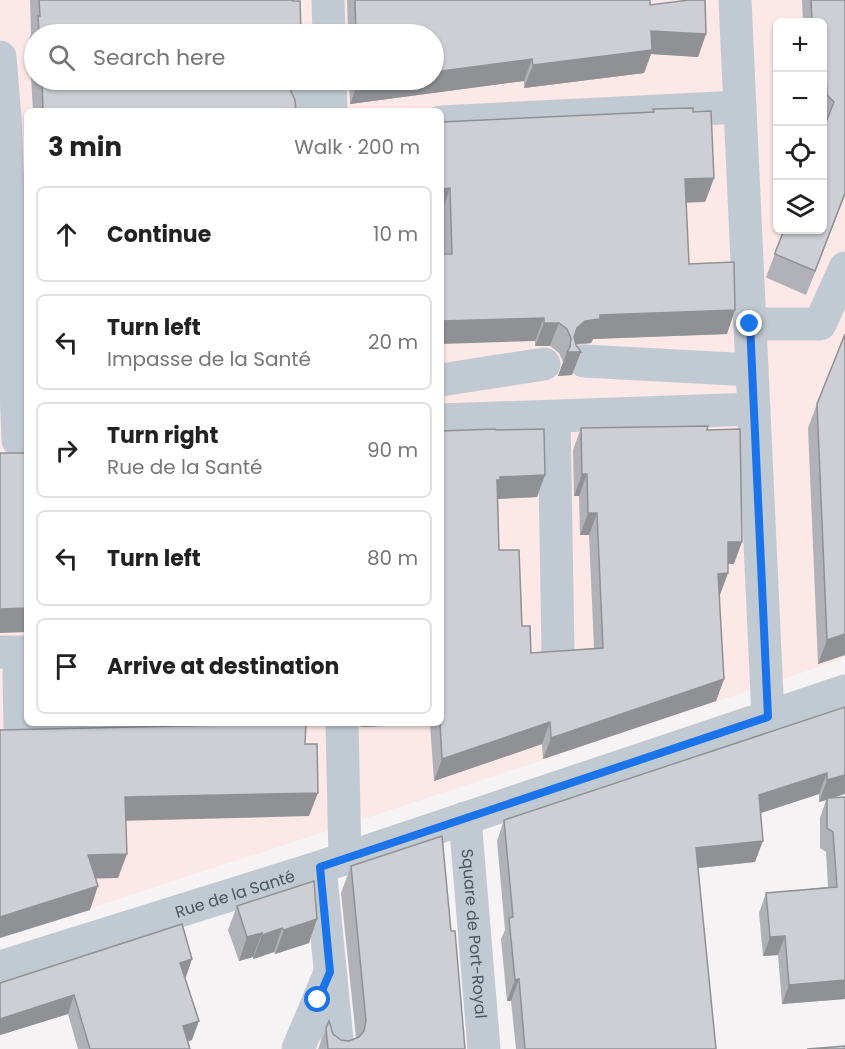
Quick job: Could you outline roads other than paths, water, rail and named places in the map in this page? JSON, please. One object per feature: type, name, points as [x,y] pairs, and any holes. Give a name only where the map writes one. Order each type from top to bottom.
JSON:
[{"type":"street","points":[[328,0],[329,24]]},
{"type":"street","points":[[735,0],[768,717]]},
{"type":"street","points":[[0,57],[5,129],[15,441]]},
{"type":"street","points":[[330,90],[331,108]]},
{"type":"street","points":[[444,122],[740,107]]},
{"type":"street","points":[[750,324],[820,324],[845,268]]},
{"type":"street","points":[[584,361],[752,370]]},
{"type":"street","points":[[444,380],[544,364]]},
{"type":"street","points":[[444,420],[754,409]]},
{"type":"street","points":[[554,417],[558,651]]},
{"type":"street","points":[[0,652],[24,652]]},
{"type":"street","points":[[24,668],[19,672],[20,728],[71,726]]},
{"type":"street","name":"Rue de la Santé","points":[[0,967],[333,863],[845,691]]},
{"type":"street","points":[[338,1049],[330,972],[333,863],[342,726]]},
{"type":"street","name":"Square de Port-Royal","points":[[465,818],[484,1049]]},
{"type":"street","points":[[298,1049],[330,972]]}]
